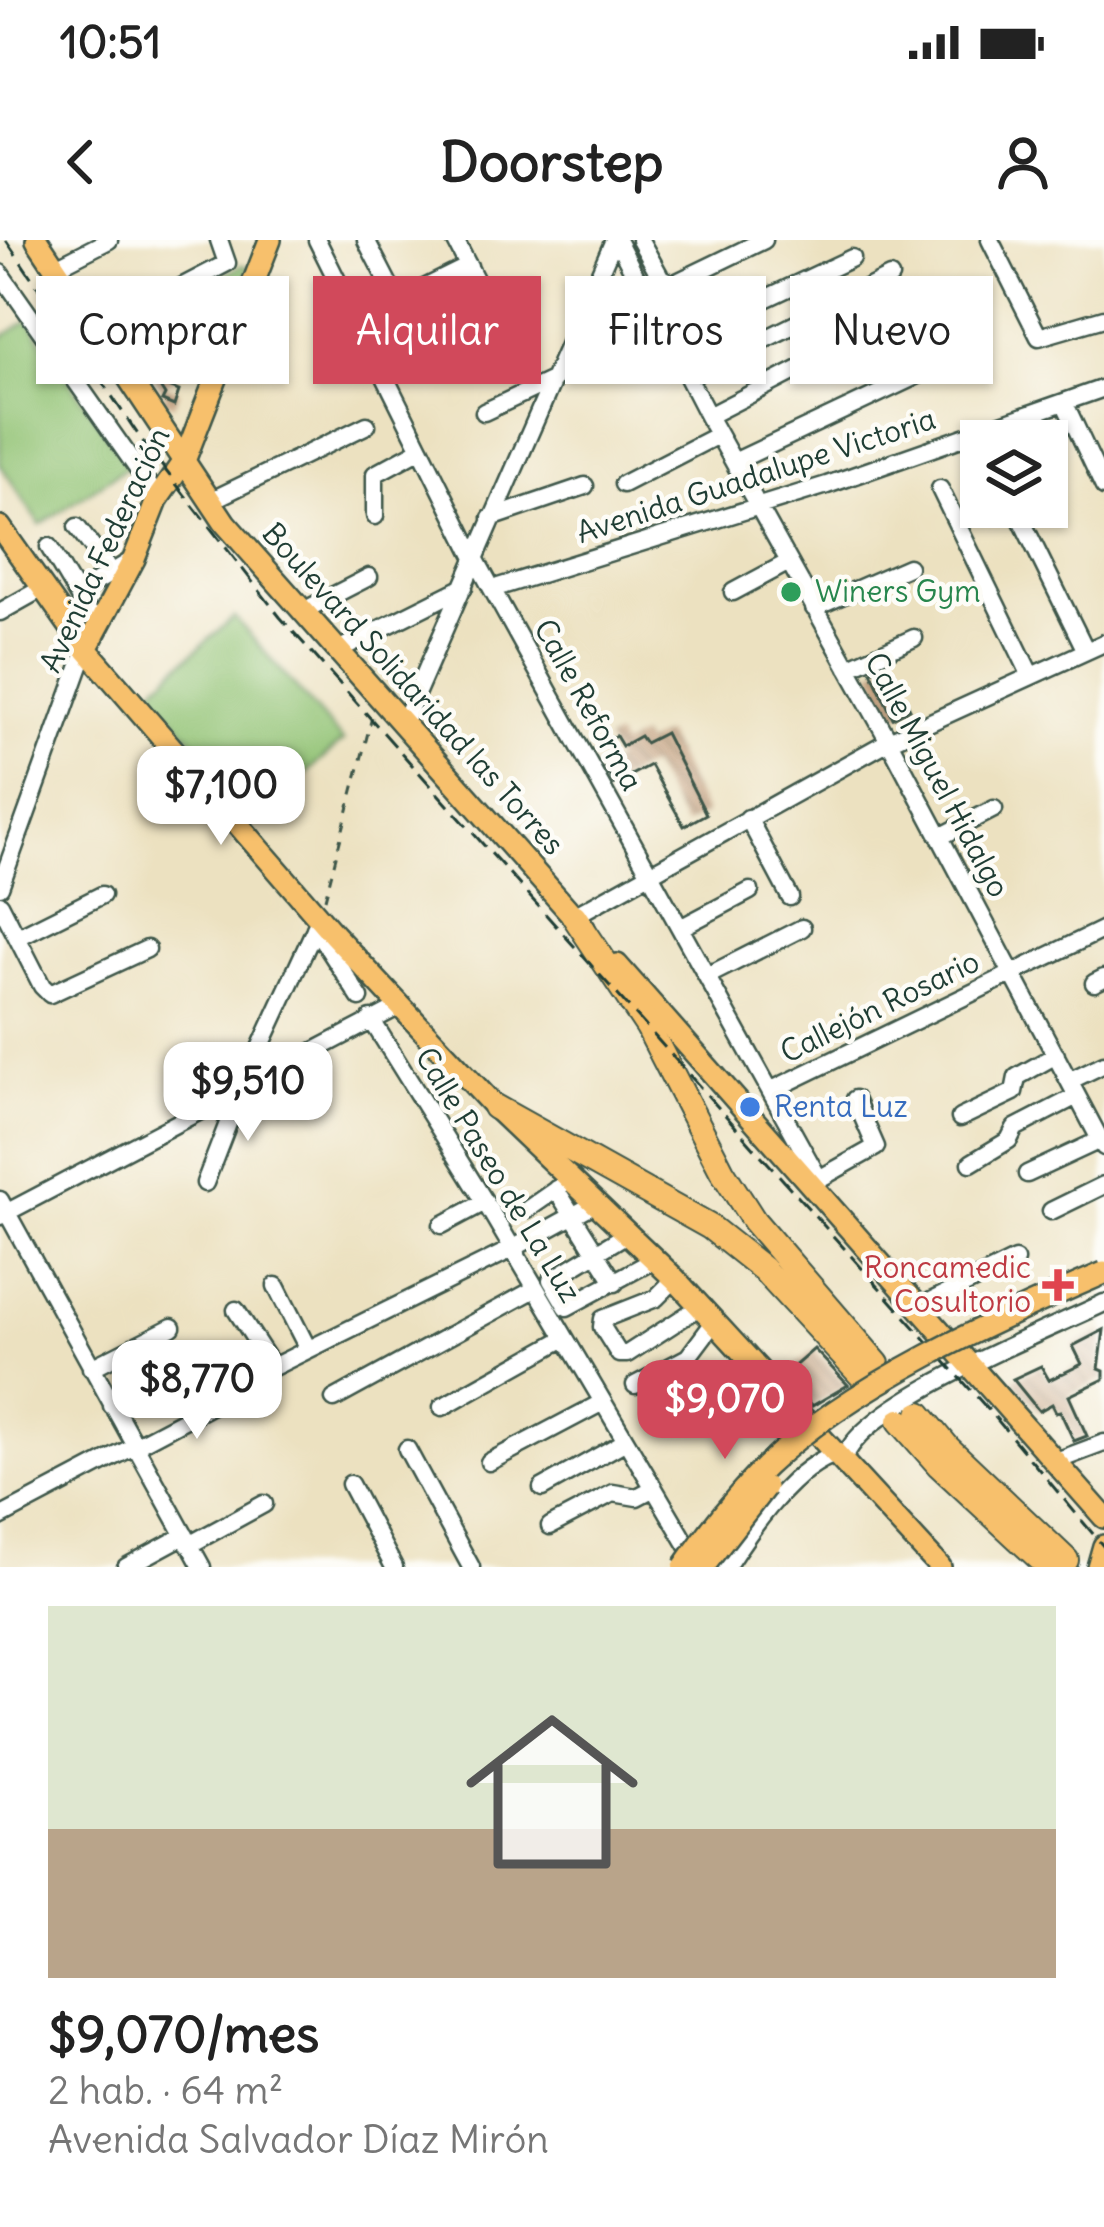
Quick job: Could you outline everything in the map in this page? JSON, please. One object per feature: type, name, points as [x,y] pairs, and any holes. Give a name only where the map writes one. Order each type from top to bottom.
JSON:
[{"type":"highway","name":"Boulevard Solidaridad las Torres","points":[[495,1107],[710,1227],[763,1269],[869,1370],[754,1221],[722,1171],[648,1027],[574,916]]},
{"type":"highway","points":[[910,1418],[948,1448],[1057,1564]]},
{"type":"main road","name":"Boulevard Solidaridad las Torres","points":[[37,240],[59,276]]},
{"type":"main road","name":"Avenida Federación","points":[[86,649],[134,559],[158,498],[184,461],[270,240]]},
{"type":"main road","name":"Boulevard Solidaridad las Torres","points":[[131,384],[210,501],[304,611],[814,1181],[1104,1517]]},
{"type":"main road","name":"Boulevard Solidaridad las Torres","points":[[0,527],[86,649],[318,923],[563,1184],[594,1204],[675,1279],[940,1567]]},
{"type":"main road","points":[[686,1556],[767,1465],[860,1396],[1104,1269]]},
{"type":"main road","points":[[703,1567],[772,1478],[840,1423],[888,1392],[1104,1287]]},
{"type":"main road","points":[[1098,1567],[1104,1546]]},
{"type":"street","points":[[54,268],[109,240]]},
{"type":"street","points":[[202,276],[228,260],[219,240]]},
{"type":"street","name":"Calle Reforma","points":[[317,240],[476,560],[682,927],[715,972],[814,1181]]},
{"type":"street","points":[[366,240],[400,307],[473,273],[455,240]]},
{"type":"street","points":[[403,724],[550,381],[616,240]]},
{"type":"street","name":"Calle Miguel Hidalgo","points":[[616,240],[635,276]]},
{"type":"street","points":[[640,240],[661,278],[673,284],[764,240]]},
{"type":"street","points":[[997,242],[1040,338],[1104,318]]},
{"type":"street","points":[[766,299],[852,258]]},
{"type":"street","points":[[0,273],[158,498]]},
{"type":"street","points":[[708,416],[790,374]]},
{"type":"street","points":[[484,412],[550,381]]},
{"type":"street","name":"Calle Miguel Hidalgo","points":[[692,384],[889,741],[1102,1144]]},
{"type":"street","points":[[734,462],[899,384]]},
{"type":"street","name":"Avenida Guadalupe Victoria","points":[[492,589],[758,507],[1104,388]]},
{"type":"street","points":[[1064,402],[1104,487]]},
{"type":"street","points":[[210,501],[367,425]]},
{"type":"street","points":[[623,484],[718,435]]},
{"type":"street","points":[[375,516],[375,474],[421,449]]},
{"type":"street","points":[[491,518],[585,486]]},
{"type":"street","points":[[940,489],[1031,676]]},
{"type":"street","points":[[77,527],[112,573]]},
{"type":"street","points":[[1025,528],[1086,651]]},
{"type":"street","points":[[50,547],[89,614]]},
{"type":"street","points":[[77,594],[134,559]]},
{"type":"street","points":[[733,592],[789,562]]},
{"type":"street","points":[[814,608],[908,567]]},
{"type":"street","points":[[304,611],[369,577]]},
{"type":"street","points":[[338,650],[464,587]]},
{"type":"street","points":[[0,613],[41,589]]},
{"type":"street","points":[[848,668],[914,638]]},
{"type":"street","points":[[574,916],[889,741],[1104,643]]},
{"type":"street","name":"Avenida Federación","points":[[0,887],[86,649]]},
{"type":"street","points":[[940,837],[994,809]]},
{"type":"street","points":[[748,818],[790,897]]},
{"type":"street","points":[[682,927],[750,891]]},
{"type":"street","points":[[18,938],[102,895]]},
{"type":"street","points":[[0,904],[42,986],[55,994],[147,949]]},
{"type":"street","points":[[318,923],[360,998]]},
{"type":"street","points":[[205,1183],[242,1087],[318,923]]},
{"type":"street","points":[[715,972],[802,928]]},
{"type":"street","name":"Callejón Rosario","points":[[772,1090],[1104,929]]},
{"type":"street","points":[[202,1567],[2,1210],[400,1006]]},
{"type":"street","name":"Calle Paseo de La Luz","points":[[370,1019],[485,1202],[514,1218],[512,1249],[654,1488],[686,1556]]},
{"type":"street","points":[[960,1118],[1014,1092],[1018,1077],[1056,1055]]},
{"type":"street","points":[[971,1163],[1009,1140],[1016,1128],[1104,1064]]},
{"type":"street","points":[[814,1181],[876,1147],[855,1100]]},
{"type":"street","points":[[1028,1174],[1102,1144]]},
{"type":"street","points":[[514,1218],[563,1184],[573,1215],[615,1283]]},
{"type":"street","points":[[1051,1211],[1104,1185]]},
{"type":"street","points":[[442,1225],[485,1202]]},
{"type":"street","points":[[236,1310],[270,1367],[594,1204]]},
{"type":"street","points":[[627,1234],[551,1280],[570,1308],[654,1260]]},
{"type":"street","points":[[919,1307],[1015,1260]]},
{"type":"street","points":[[672,1567],[786,1438],[806,1424],[900,1364],[1104,1269]]},
{"type":"street","points":[[675,1279],[656,1298],[603,1319],[602,1327],[619,1354],[708,1314]]},
{"type":"street","points":[[276,1286],[308,1349]]},
{"type":"street","points":[[334,1399],[535,1289]]},
{"type":"street","points":[[726,1567],[777,1499],[813,1465],[841,1456],[871,1424],[972,1364],[1104,1303]]},
{"type":"street","points":[[634,1385],[688,1357],[708,1314]]},
{"type":"street","points":[[91,1369],[172,1328]]},
{"type":"street","points":[[442,1407],[565,1338]]},
{"type":"street","points":[[112,1406],[194,1363]]},
{"type":"street","points":[[0,1517],[235,1393]]},
{"type":"street","points":[[489,1462],[603,1402]]},
{"type":"street","points":[[786,1438],[811,1448],[813,1465]]},
{"type":"street","points":[[542,1488],[626,1441]]},
{"type":"street","points":[[1056,1461],[1104,1443]]},
{"type":"street","points":[[407,1449],[469,1566]]},
{"type":"street","points":[[350,1484],[394,1567]]},
{"type":"street","points":[[550,1526],[613,1492],[637,1497],[654,1488]]},
{"type":"street","points":[[125,1567],[264,1504]]},
{"type":"path","points":[[318,923],[378,695]]},
{"type":"green space","points":[[242,265],[249,267],[245,276],[223,276]]},
{"type":"green space","points":[[28,320],[36,332],[36,384],[72,384],[128,466],[40,525],[0,464],[0,339]]},
{"type":"green space","points":[[234,617],[343,741],[259,815],[150,691]]},
{"type":"building","points":[[158,384],[179,391],[174,406],[162,401],[165,395]]},
{"type":"building","points":[[888,664],[910,709],[893,718],[871,671]]},
{"type":"building","points":[[665,733],[706,814],[684,826],[650,765],[614,784],[605,767],[616,761],[606,741],[616,736],[622,746],[640,736],[645,743]]},
{"type":"building","points":[[1104,1330],[1099,1369],[1104,1379],[1069,1396],[1087,1436],[1074,1441],[1060,1411],[1052,1404],[1039,1411],[1013,1379],[1041,1366],[1049,1380],[1082,1364],[1073,1346]]},
{"type":"building","points":[[814,1349],[848,1385],[812,1406],[784,1375]]},
{"type":"railway","points":[[6,240],[141,439],[280,617],[994,1416],[1104,1547]]},
{"type":"place","name":"Winers Gym","points":[[791,592]]},
{"type":"place","name":"Renta Luz","points":[[750,1107]]},
{"type":"place","name":"Roncamedic Cosultorio","points":[[1058,1285]]}]
